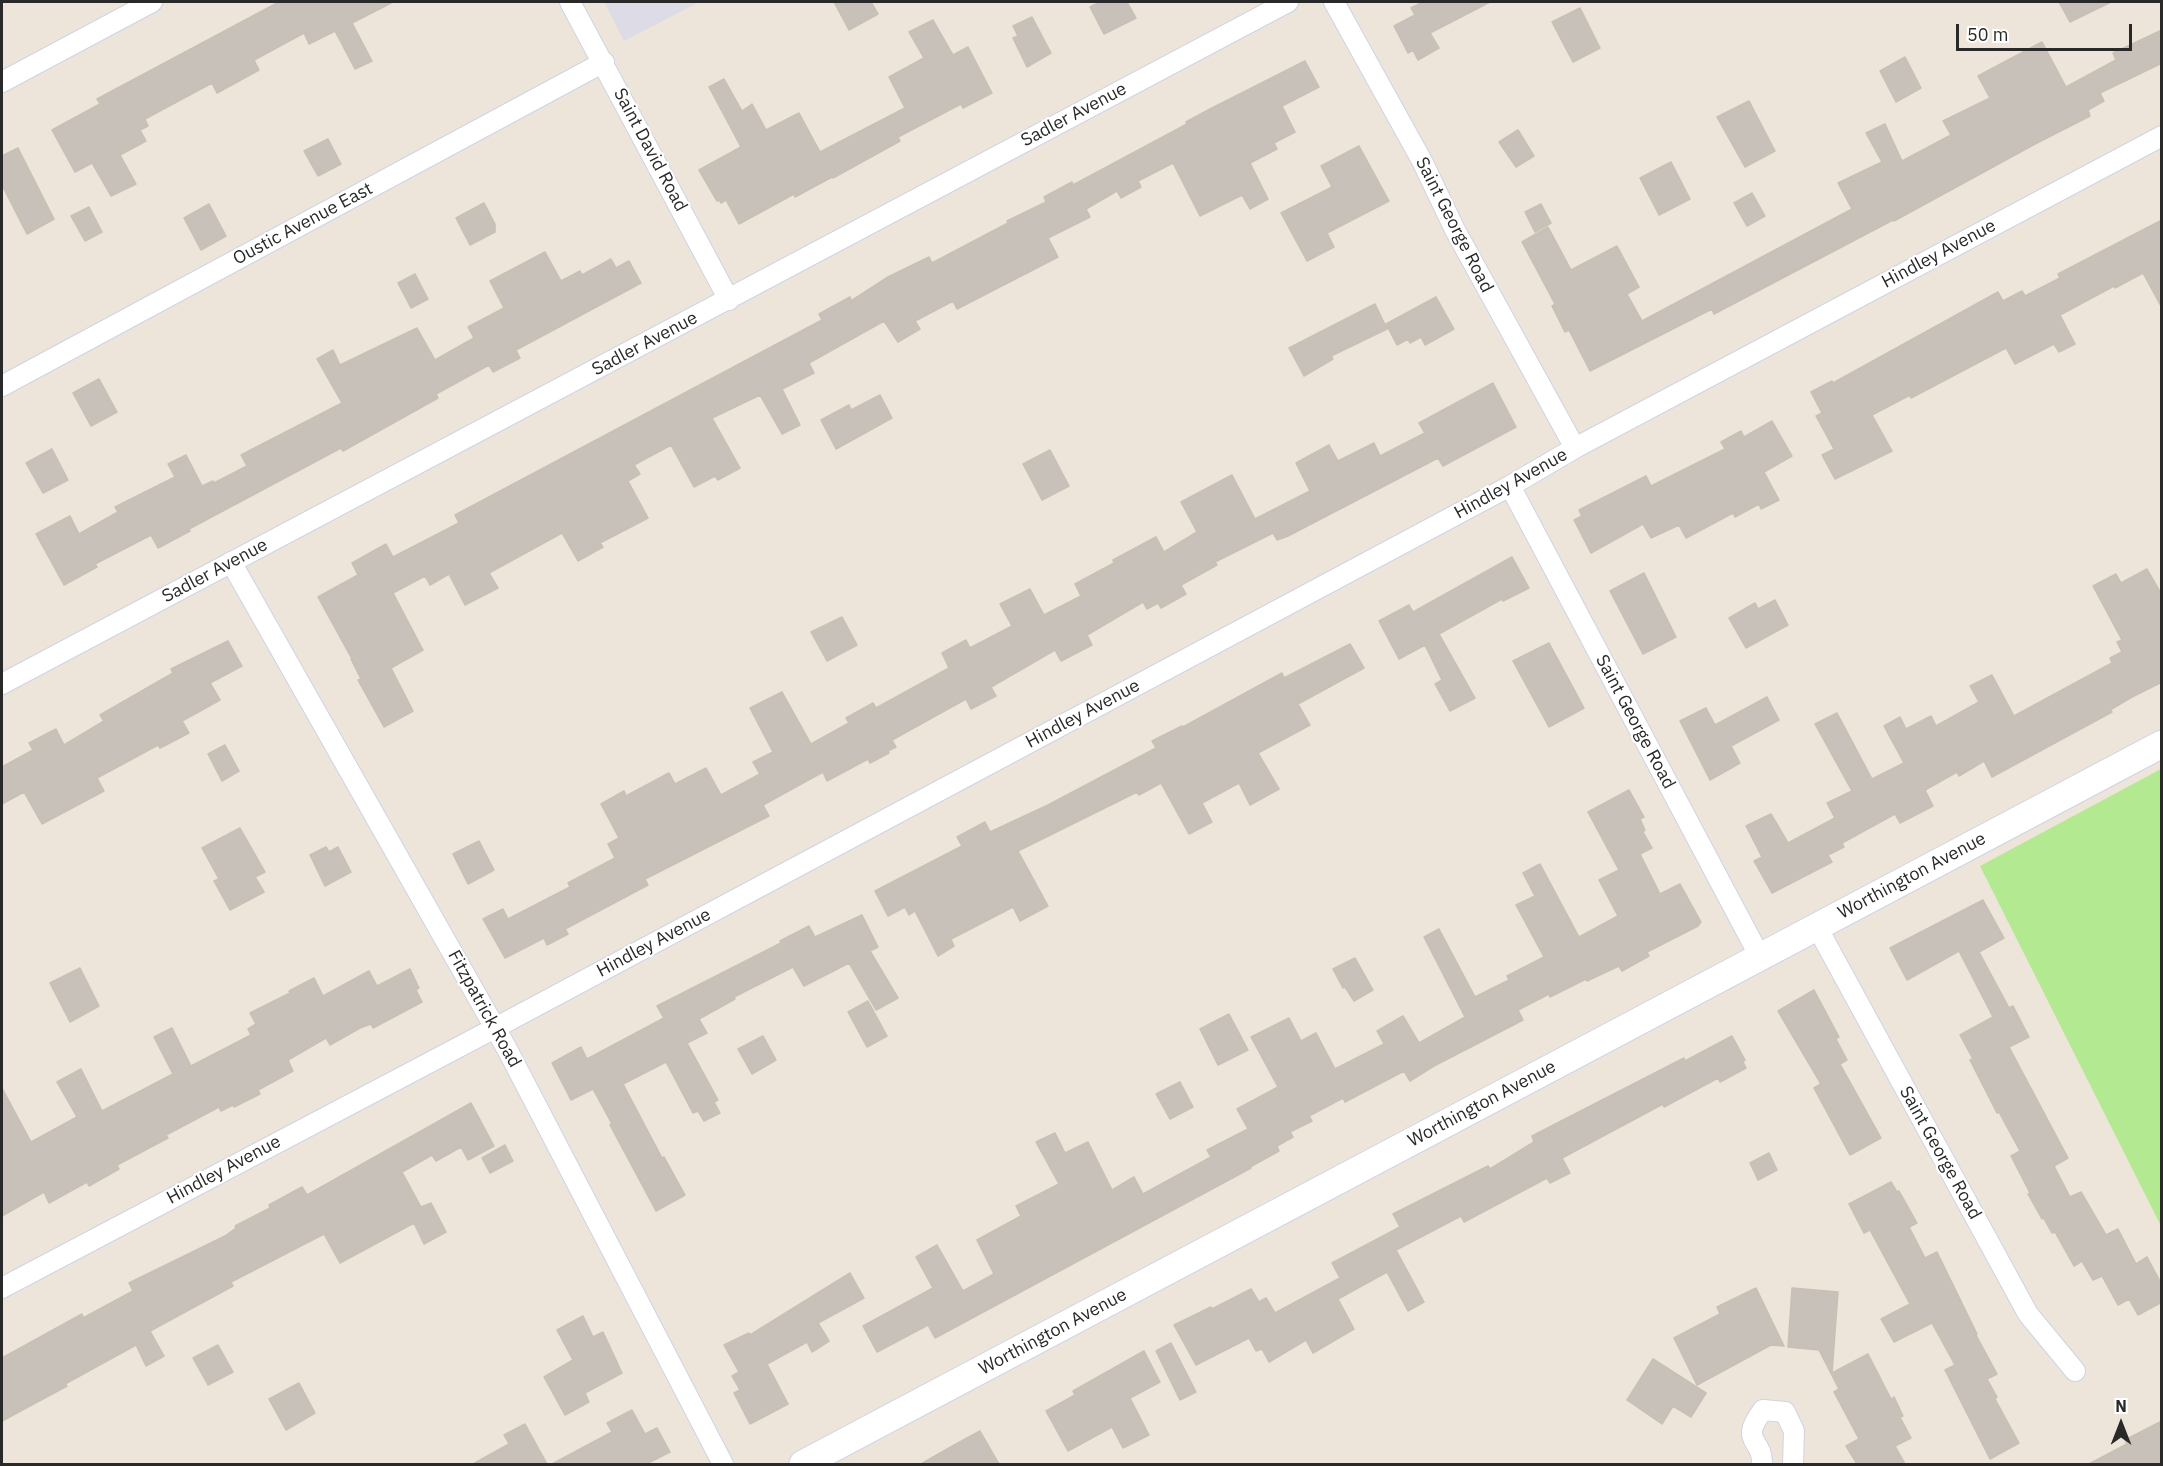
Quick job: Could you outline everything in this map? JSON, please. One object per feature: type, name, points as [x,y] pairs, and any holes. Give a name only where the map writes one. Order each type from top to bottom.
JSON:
[{"type":"street","points":[[2,82],[152,2]]},
{"type":"street","name":"Saint David Road","points":[[570,2],[729,300]]},
{"type":"street","name":"Sadler Avenue","points":[[2,684],[1288,2]]},
{"type":"street","name":"Saint George Road","points":[[1334,2],[1422,161],[1455,230],[1575,448]]},
{"type":"street","name":"Oustic Avenue East","points":[[2,386],[604,62]]},
{"type":"street","name":"Hindley Avenue","points":[[2,1288],[495,1028],[1510,486],[1575,448],[2162,136]]},
{"type":"street","name":"Saint George Road","points":[[1510,486],[1760,957]]},
{"type":"street","name":"Fitzpatrick Road","points":[[231,562],[495,1028],[723,1464]]},
{"type":"street","name":"Worthington Avenue","points":[[803,1464],[2162,744]]},
{"type":"street","name":"Saint George Road","points":[[1817,927],[2028,1314],[2075,1371]]},
{"type":"street","points":[[1762,1464],[1762,1458],[1752,1440],[1752,1424],[1763,1410],[1785,1412],[1794,1431],[1793,1464]]},
{"type":"shaded area","points":[[604,2],[699,2],[624,41]]},
{"type":"green space","points":[[2161,769],[2161,1226],[1980,866]]},
{"type":"building","points":[[279,2],[393,2],[352,23],[372,61],[355,69],[335,31],[309,44],[304,33],[254,60],[259,70],[217,93],[212,83],[145,119],[148,126],[140,130],[146,141],[120,155],[136,184],[111,196],[92,163],[75,172],[52,130],[100,104],[97,99]]},
{"type":"building","points":[[834,2],[871,2],[878,14],[849,30]]},
{"type":"building","points":[[1100,2],[1127,2],[1136,18],[1104,34],[1090,7]]},
{"type":"building","points":[[1423,2],[1490,2],[1430,33],[1439,48],[1418,60],[1413,50],[1408,53],[1394,26],[1415,15],[1411,8]]},
{"type":"building","points":[[2059,2],[2111,2],[2070,22]]},
{"type":"building","points":[[1580,8],[1600,48],[1573,62],[1552,22]]},
{"type":"building","points":[[1032,17],[1051,53],[1027,67],[1013,38],[1018,36],[1013,26]]},
{"type":"building","points":[[933,20],[953,55],[968,47],[992,93],[963,108],[961,104],[898,137],[900,141],[833,178],[795,197],[794,194],[739,224],[726,200],[721,203],[717,201],[699,170],[741,147],[709,87],[724,79],[742,111],[752,104],[766,130],[799,113],[820,152],[905,108],[889,77],[924,58],[909,32]]},
{"type":"building","points":[[2162,30],[2162,63],[2100,93],[2104,101],[2088,110],[2090,116],[1714,314],[1712,309],[1590,371],[1569,330],[1565,332],[1552,306],[1555,304],[1522,242],[1548,227],[1571,270],[1617,246],[1639,287],[1627,294],[1642,321],[1852,209],[1838,183],[1882,162],[1866,133],[1885,124],[1902,161],[1951,135],[1943,121],[1990,98],[1978,76],[2042,42],[2066,87],[2116,60],[2113,53]]},
{"type":"building","points":[[1905,57],[1921,88],[1896,102],[1880,71]]},
{"type":"building","points":[[1305,61],[1319,87],[1282,106],[1295,132],[1274,143],[1277,149],[1250,163],[1268,199],[1250,209],[1242,195],[1200,216],[1173,163],[1138,181],[1141,187],[1121,198],[1117,191],[1086,209],[1090,217],[1048,238],[1058,257],[957,309],[953,301],[915,321],[920,329],[898,342],[884,321],[809,363],[814,373],[782,389],[800,425],[782,434],[760,395],[712,418],[740,468],[718,480],[715,476],[694,487],[671,445],[634,465],[640,474],[628,481],[648,518],[600,543],[603,547],[578,561],[562,533],[489,573],[498,588],[465,605],[449,574],[430,585],[425,576],[393,593],[423,650],[391,668],[413,711],[384,727],[358,680],[361,679],[352,659],[318,597],[358,575],[352,563],[386,544],[393,557],[459,523],[455,515],[822,320],[819,314],[850,297],[851,301],[888,277],[929,257],[932,263],[1046,202],[1044,197],[1072,182],[1073,185],[1187,124],[1186,122],[1210,109]]},
{"type":"building","points":[[1749,101],[1775,151],[1745,167],[1717,117]]},
{"type":"building","points":[[1518,130],[1534,156],[1516,167],[1499,142]]},
{"type":"building","points":[[328,139],[341,164],[318,176],[304,151]]},
{"type":"building","points":[[1359,146],[1389,201],[1327,233],[1334,247],[1307,261],[1281,213],[1332,187],[1321,166]]},
{"type":"building","points":[[18,148],[54,219],[27,234],[2,185],[2,156]]},
{"type":"building","points":[[1671,162],[1690,199],[1659,215],[1640,178]]},
{"type":"building","points":[[1752,193],[1765,216],[1747,226],[1734,203]]},
{"type":"building","points":[[484,203],[495,224],[495,232],[470,245],[456,218]]},
{"type":"building","points":[[209,204],[226,236],[201,250],[184,218]]},
{"type":"building","points":[[1541,204],[1551,223],[1535,232],[1525,212]]},
{"type":"building","points":[[89,207],[102,232],[85,241],[71,216]]},
{"type":"building","points":[[2162,220],[2162,308],[2143,273],[2115,288],[2114,286],[2060,315],[2075,344],[2059,352],[2054,344],[2015,364],[2006,348],[1911,398],[1910,395],[1872,415],[1892,451],[1835,479],[1822,455],[1834,449],[1816,416],[1822,413],[1811,392],[1832,381],[1833,383],[1998,292],[2003,301],[2022,291],[2025,296],[2060,278],[2058,274]]},
{"type":"building","points":[[545,252],[561,281],[580,271],[582,275],[611,259],[616,268],[629,261],[641,283],[516,350],[520,358],[493,372],[489,365],[436,394],[438,398],[343,451],[341,448],[189,529],[190,531],[158,548],[151,535],[95,564],[97,567],[64,585],[36,534],[70,516],[79,534],[118,512],[115,507],[175,477],[168,464],[186,455],[202,486],[213,481],[214,483],[247,466],[241,455],[342,403],[317,359],[333,350],[340,365],[417,328],[435,360],[474,338],[468,327],[504,308],[490,281]]},
{"type":"building","points":[[415,274],[428,299],[411,308],[398,283]]},
{"type":"building","points":[[1436,297],[1454,329],[1425,345],[1421,337],[1410,343],[1408,339],[1397,345],[1386,324]]},
{"type":"building","points":[[1375,304],[1387,329],[1331,356],[1333,359],[1304,376],[1289,348]]},
{"type":"building","points":[[99,379],[117,412],[91,426],[73,393]]},
{"type":"building","points":[[1493,383],[1516,427],[1443,466],[1438,458],[1288,536],[1277,540],[1273,533],[1215,562],[1217,565],[1181,585],[1186,594],[1161,608],[1158,603],[1147,609],[1143,602],[1087,635],[1092,645],[1061,661],[1055,650],[991,687],[996,696],[971,709],[966,699],[892,740],[896,747],[888,751],[889,753],[870,763],[868,759],[827,781],[823,772],[763,805],[769,816],[645,879],[648,885],[565,929],[568,934],[547,945],[544,938],[505,958],[483,919],[503,909],[508,919],[570,887],[568,883],[615,858],[608,844],[619,838],[601,804],[624,791],[626,796],[669,773],[675,784],[706,768],[721,795],[760,774],[753,762],[773,752],[750,708],[782,692],[811,744],[849,723],[846,718],[873,703],[876,708],[949,668],[942,653],[966,640],[970,648],[1012,626],[1000,604],[1030,589],[1044,615],[1081,596],[1075,584],[1114,563],[1113,560],[1156,537],[1164,552],[1197,532],[1181,502],[1232,475],[1255,519],[1310,491],[1296,463],[1329,445],[1338,461],[1374,443],[1380,456],[1425,433],[1419,423]]},
{"type":"building","points":[[880,395],[892,418],[836,449],[821,420],[849,405],[851,410]]},
{"type":"building","points":[[1772,421],[1792,456],[1764,472],[1779,500],[1761,509],[1759,504],[1735,517],[1733,513],[1686,538],[1679,525],[1651,538],[1643,524],[1591,553],[1574,520],[1582,516],[1579,510],[1646,476],[1651,486],[1725,449],[1721,442],[1741,431],[1744,437]]},
{"type":"building","points":[[52,449],[68,480],[43,493],[26,463]]},
{"type":"building","points":[[1050,450],[1069,486],[1042,500],[1023,464]]},
{"type":"building","points":[[1512,557],[1529,588],[1503,601],[1502,599],[1439,634],[1475,698],[1450,711],[1435,684],[1442,680],[1425,645],[1399,659],[1379,621],[1409,605],[1413,612]]},
{"type":"building","points":[[2147,569],[2162,595],[2162,682],[1992,777],[1984,761],[1959,776],[1957,772],[1925,790],[1933,806],[1900,823],[1895,814],[1842,843],[1844,847],[1828,855],[1832,862],[1772,893],[1754,861],[1762,857],[1746,826],[1771,814],[1788,843],[1835,818],[1827,803],[1852,791],[1815,724],[1837,713],[1872,779],[1904,763],[1884,726],[1900,717],[1906,729],[1931,716],[1936,726],[1979,702],[1970,686],[1992,675],[2014,716],[2112,663],[2110,658],[2122,652],[2117,642],[2122,640],[2093,586],[2116,574],[2121,583]]},
{"type":"building","points":[[1644,573],[1676,637],[1643,654],[1610,591]]},
{"type":"building","points":[[1775,600],[1788,625],[1746,648],[1729,618],[1755,603],[1758,609]]},
{"type":"building","points":[[842,617],[857,645],[827,661],[811,632]]},
{"type":"building","points":[[228,641],[242,666],[210,683],[220,700],[182,721],[189,733],[160,748],[158,745],[97,778],[104,791],[42,824],[24,792],[2,804],[2,767],[33,750],[29,743],[56,729],[64,745],[104,721],[100,715],[173,673],[171,669]]},
{"type":"building","points":[[1549,643],[1584,708],[1549,727],[1513,661]]},
{"type":"building","points":[[1350,644],[1364,668],[1298,704],[1310,725],[1258,753],[1279,789],[1250,805],[1239,783],[1202,803],[1212,822],[1189,834],[1161,783],[1139,795],[1137,792],[1018,851],[1048,906],[1020,921],[1013,907],[951,939],[954,946],[938,956],[915,911],[909,915],[905,907],[888,916],[875,891],[962,846],[957,837],[985,822],[990,832],[1048,805],[1156,748],[1152,741],[1183,727],[1282,673],[1284,678]]},
{"type":"building","points":[[1767,697],[1779,720],[1731,746],[1740,763],[1710,780],[1680,721],[1706,708],[1715,725]]},
{"type":"building","points":[[225,745],[239,771],[222,781],[208,754]]},
{"type":"building","points":[[1629,790],[1644,817],[1640,819],[1645,830],[1643,832],[1652,848],[1640,854],[1660,894],[1680,884],[1701,922],[1698,926],[1647,952],[1649,956],[1622,971],[1619,966],[1550,997],[1549,994],[1518,1010],[1523,1020],[1410,1081],[1404,1071],[1345,1102],[1343,1098],[1309,1116],[1312,1121],[1290,1132],[1293,1137],[1277,1146],[1279,1151],[1251,1168],[935,1338],[928,1325],[877,1352],[863,1326],[933,1288],[916,1257],[937,1245],[963,1291],[994,1274],[977,1240],[1021,1216],[1016,1206],[1059,1184],[1036,1142],[1055,1133],[1065,1153],[1088,1142],[1112,1190],[1134,1177],[1143,1194],[1211,1157],[1207,1150],[1248,1129],[1237,1109],[1278,1087],[1251,1037],[1289,1018],[1301,1041],[1316,1033],[1335,1069],[1384,1044],[1377,1031],[1403,1016],[1419,1043],[1465,1017],[1424,937],[1439,929],[1475,997],[1509,980],[1507,976],[1544,957],[1516,905],[1535,896],[1523,873],[1540,864],[1579,937],[1618,916],[1599,880],[1619,870],[1588,812]]},
{"type":"building","points":[[240,828],[265,872],[255,877],[264,892],[230,910],[214,881],[219,879],[202,848]]},
{"type":"building","points":[[479,841],[494,870],[468,884],[453,854]]},
{"type":"building","points":[[326,847],[329,852],[338,847],[351,872],[325,886],[310,855]]},
{"type":"building","points":[[1983,900],[2004,938],[1979,952],[2009,1008],[2013,1006],[2029,1037],[2009,1047],[2068,1158],[2054,1166],[2070,1197],[2081,1192],[2106,1235],[2118,1229],[2136,1264],[2147,1257],[2162,1285],[2162,1302],[2138,1315],[2129,1299],[2118,1305],[2102,1276],[2093,1280],[2082,1261],[2074,1266],[2055,1232],[2052,1233],[2043,1217],[2042,1219],[2028,1194],[2030,1193],[2011,1156],[2020,1151],[1999,1112],[1997,1113],[1960,1035],[1993,1017],[1959,951],[1907,980],[1890,948]]},
{"type":"building","points":[[862,915],[878,947],[870,951],[898,998],[876,1010],[849,963],[804,986],[793,967],[734,997],[735,999],[699,1019],[707,1033],[687,1043],[718,1100],[714,1102],[720,1113],[704,1121],[698,1111],[693,1113],[666,1062],[623,1084],[662,1158],[664,1157],[685,1195],[656,1211],[593,1089],[571,1100],[552,1063],[581,1047],[587,1059],[664,1018],[657,1006],[781,943],[780,941],[809,926],[815,937]]},
{"type":"building","points":[[1355,958],[1373,990],[1354,1001],[1345,987],[1343,988],[1333,969]]},
{"type":"building","points":[[80,968],[99,1006],[70,1022],[50,983]]},
{"type":"building","points":[[410,969],[419,988],[416,990],[422,1002],[373,1028],[371,1024],[360,1028],[330,1045],[326,1038],[288,1060],[293,1071],[258,1090],[260,1094],[234,1107],[233,1105],[221,1111],[219,1107],[166,1135],[168,1138],[117,1165],[119,1169],[89,1186],[87,1182],[49,1203],[44,1192],[2,1216],[2,1088],[31,1142],[77,1117],[57,1082],[81,1069],[102,1111],[173,1074],[154,1037],[172,1028],[191,1066],[251,1035],[248,1029],[256,1024],[250,1013],[314,978],[323,996],[369,971],[377,986]]},
{"type":"building","points":[[1814,990],[1839,1037],[1836,1039],[1847,1060],[1840,1064],[1881,1138],[1850,1155],[1814,1088],[1821,1084],[1778,1011]]},
{"type":"building","points":[[868,1001],[887,1036],[867,1047],[848,1012]]},
{"type":"building","points":[[1229,1014],[1248,1050],[1218,1065],[1200,1029]]},
{"type":"building","points":[[763,1036],[776,1060],[752,1074],[738,1049]]},
{"type":"building","points":[[1732,1036],[1745,1060],[1743,1062],[1746,1068],[1720,1082],[1718,1078],[1664,1107],[1663,1104],[1562,1158],[1570,1173],[1550,1183],[1547,1178],[1464,1222],[1461,1216],[1396,1250],[1424,1302],[1408,1311],[1387,1272],[1338,1299],[1354,1329],[1313,1353],[1306,1340],[1269,1362],[1262,1349],[1256,1351],[1249,1338],[1196,1365],[1174,1325],[1251,1289],[1259,1302],[1266,1298],[1275,1313],[1340,1278],[1332,1263],[1400,1227],[1393,1214],[1488,1166],[1490,1169],[1534,1142],[1532,1136]]},
{"type":"building","points":[[1180,1082],[1193,1107],[1170,1119],[1156,1094]]},
{"type":"building","points":[[471,1103],[494,1146],[468,1160],[461,1147],[436,1161],[432,1155],[402,1172],[421,1207],[431,1203],[446,1232],[424,1244],[414,1223],[340,1263],[324,1234],[231,1282],[233,1286],[150,1331],[164,1356],[146,1366],[136,1345],[2,1421],[2,1358],[82,1314],[83,1318],[133,1291],[129,1283],[225,1236],[236,1228],[235,1226],[270,1208],[269,1205],[302,1187],[307,1195]]},
{"type":"building","points":[[505,1145],[513,1161],[490,1173],[482,1158]]},
{"type":"building","points":[[1769,1153],[1777,1170],[1758,1180],[1750,1163]]},
{"type":"building","points":[[1891,1182],[1897,1192],[1899,1191],[1917,1223],[1909,1227],[1925,1258],[1937,1252],[1997,1374],[1987,1379],[2019,1443],[1990,1459],[1945,1370],[1955,1365],[1932,1323],[1894,1342],[1881,1319],[1910,1304],[1870,1230],[1864,1233],[1849,1204]]},
{"type":"building","points":[[850,1273],[864,1298],[818,1323],[829,1341],[812,1352],[807,1342],[767,1364],[788,1404],[750,1424],[734,1393],[740,1390],[732,1376],[739,1372],[724,1345],[749,1333],[750,1335]]},
{"type":"building","points":[[1756,1288],[1784,1346],[1771,1345],[1697,1385],[1674,1338],[1720,1314],[1717,1307]]},
{"type":"building","points":[[1792,1288],[1838,1292],[1832,1373],[1868,1354],[1891,1399],[1894,1397],[1903,1416],[1900,1417],[1911,1438],[1895,1446],[1905,1464],[1857,1464],[1846,1446],[1859,1439],[1834,1392],[1839,1389],[1819,1350],[1788,1347]]},
{"type":"building","points":[[583,1316],[593,1337],[603,1332],[622,1373],[585,1393],[589,1402],[565,1415],[544,1377],[573,1360],[557,1330]]},
{"type":"building","points":[[1171,1343],[1196,1392],[1180,1400],[1156,1351]]},
{"type":"building","points":[[218,1345],[233,1372],[208,1385],[193,1358]]},
{"type":"building","points":[[1144,1351],[1160,1382],[1130,1398],[1149,1435],[1123,1448],[1112,1427],[1068,1451],[1046,1411],[1075,1395],[1073,1391]]},
{"type":"building","points":[[1653,1359],[1706,1393],[1691,1417],[1673,1406],[1662,1424],[1627,1400]]},
{"type":"building","points":[[299,1383],[315,1413],[286,1430],[269,1399]]},
{"type":"building","points":[[632,1410],[645,1434],[657,1428],[670,1452],[646,1464],[552,1464],[612,1432],[607,1423]]},
{"type":"building","points":[[2162,1421],[2162,1464],[2089,1464],[2127,1444],[2125,1440]]},
{"type":"building","points":[[525,1424],[547,1464],[473,1464],[509,1444],[504,1435]]},
{"type":"building","points":[[980,1431],[999,1464],[921,1464],[956,1444]]}]
